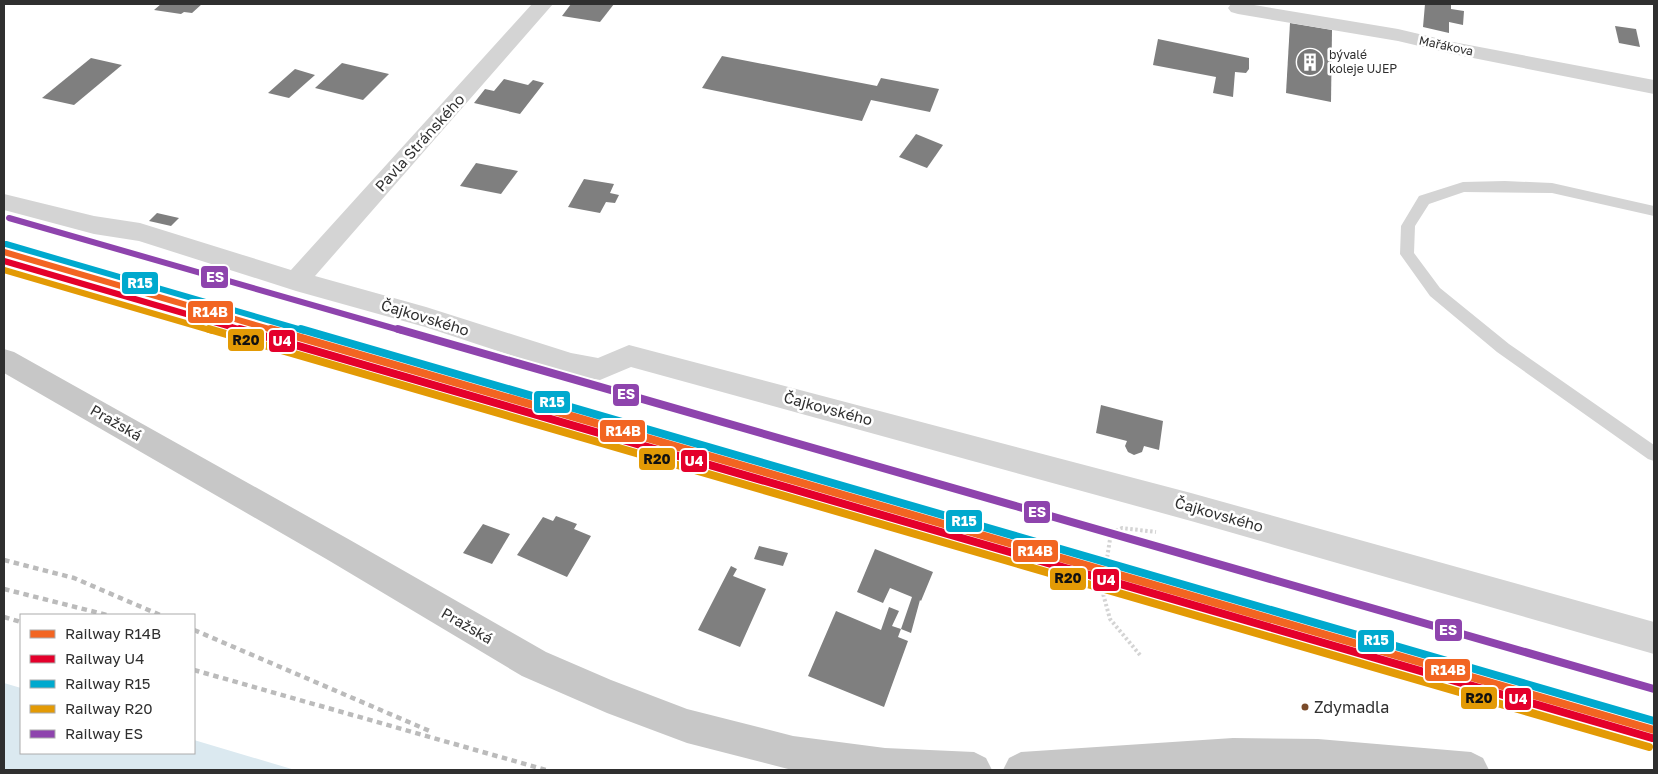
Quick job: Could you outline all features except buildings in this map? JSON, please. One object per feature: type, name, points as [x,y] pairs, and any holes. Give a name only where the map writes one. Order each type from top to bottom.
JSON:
[{"type":"main road","name":"Pražská","points":[[4,360],[339,550],[534,664],[607,696],[687,726],[793,753],[885,766],[974,770]]},
{"type":"main road","points":[[1021,770],[1233,756],[1318,757],[1471,770]]},
{"type":"street","name":"Pavla Stránského","points":[[296,281],[543,4]]},
{"type":"street","name":"Mařákova","points":[[1238,8],[1398,35],[1453,48],[1654,87]]},
{"type":"street","name":"Čajkovského","points":[[4,202],[94,225],[140,232],[296,281],[426,317],[571,364],[600,369],[630,356],[1184,505],[1654,638]]},
{"type":"lane","points":[[1654,211],[1552,188],[1463,187],[1424,200],[1408,226],[1407,254],[1436,292],[1503,348],[1654,454]]},
{"type":"path","points":[[1111,533],[1102,590],[1110,619],[1140,655]]},
{"type":"shaded area","points":[[4,683],[20,688],[20,754],[195,754],[195,740],[295,770],[4,770]]},
{"type":"railway","points":[[4,560],[74,578],[158,614]]},
{"type":"railway","points":[[4,589],[103,614]]},
{"type":"railway","points":[[4,617],[20,622]]},
{"type":"railway","points":[[195,630],[432,732]]},
{"type":"railway","points":[[195,670],[546,770]]},
{"type":"rail line","name":"ES","points":[[9,218],[1654,689]]},
{"type":"rail line","name":"R15","points":[[6,244],[1654,721]]},
{"type":"rail line","name":"R14B","points":[[4,252],[1654,730]]},
{"type":"rail line","name":"U4","points":[[4,261],[1652,738]]},
{"type":"rail line","name":"R20","points":[[4,270],[1649,747]]},
{"type":"place","name":"bývalé koleje UJEP","points":[[1310,62]]},
{"type":"place","name":"Zdymadla","points":[[1305,707]]}]
